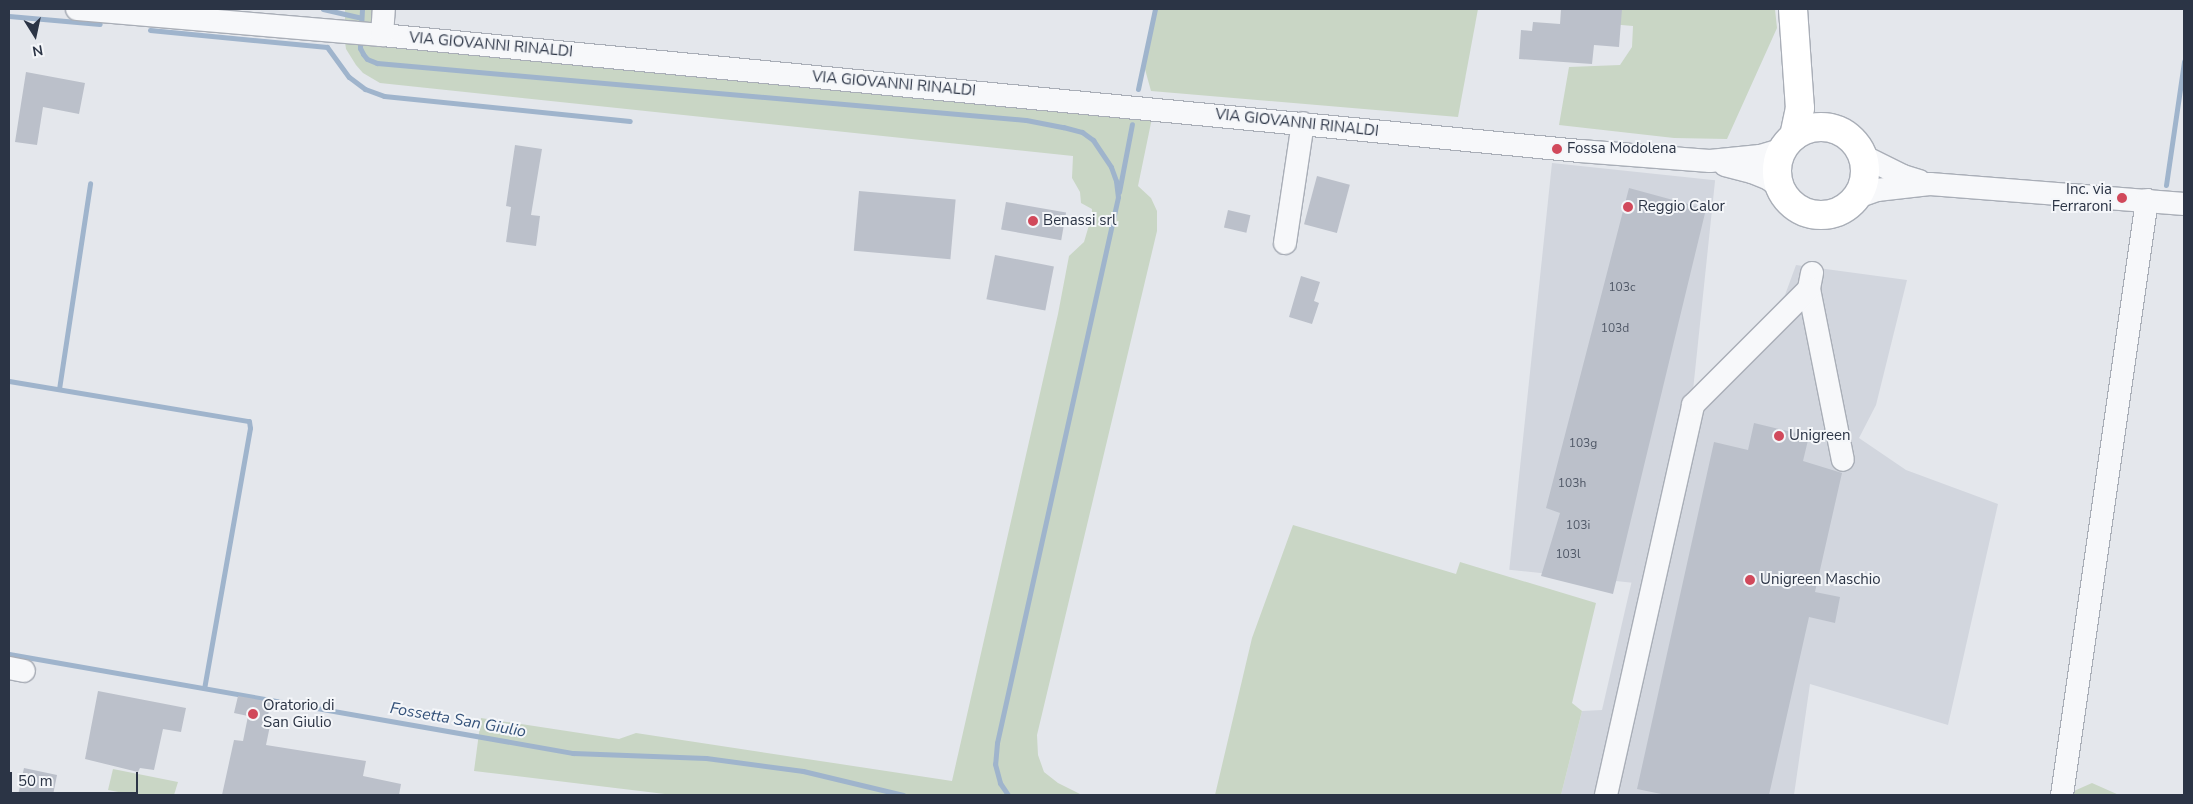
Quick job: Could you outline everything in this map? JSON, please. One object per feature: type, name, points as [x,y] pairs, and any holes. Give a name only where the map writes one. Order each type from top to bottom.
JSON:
[{"type":"main road","points":[[1788,143],[1802,130],[1816,126],[1845,133],[1856,143],[1866,165],[1863,185],[1856,197],[1842,210],[1817,215],[1804,212],[1790,204],[1780,188],[1777,178],[1788,143],[1800,108],[1799,72],[1793,9]]},
{"type":"main road","points":[[1799,72],[1814,105],[1823,118],[1836,130]]},
{"type":"street","name":"VIA GIOVANNI RINALDI","points":[[77,9],[347,32],[1557,149],[1710,161],[1752,172],[1768,179],[1780,188]]},
{"type":"street","points":[[377,35],[384,9]]},
{"type":"street","points":[[1285,243],[1303,123]]},
{"type":"street","name":"VIA GIOVANNI RINALDI","points":[[1710,161],[1760,156],[1788,143]]},
{"type":"street","points":[[1863,156],[1903,176],[1930,184]]},
{"type":"street","points":[[1856,197],[1877,190],[1930,184],[2184,204]]},
{"type":"street","points":[[2062,795],[2147,200]]},
{"type":"street","points":[[1606,795],[1693,405],[1811,281],[1842,460]]},
{"type":"shaded area","points":[[1552,163],[1715,180],[1672,587],[1509,570]]},
{"type":"shaded area","points":[[1796,265],[1907,280],[1876,405],[1859,438],[1906,470],[1998,504],[1948,725],[1810,684],[1794,795],[1561,795],[1582,711],[1602,710],[1669,420],[1785,295]]},
{"type":"green space","points":[[345,9],[377,9],[377,24],[345,24]]},
{"type":"green space","points":[[1155,9],[1478,9],[1458,117],[1151,91],[1143,62]]},
{"type":"green space","points":[[1578,9],[1775,9],[1777,28],[1727,139],[1674,138],[1559,125],[1569,67],[1620,65],[1632,47],[1633,26],[1575,21]]},
{"type":"green space","points":[[345,42],[1152,118],[1138,186],[1151,198],[1157,211],[1157,231],[1037,735],[1038,755],[1044,772],[1058,783],[1082,795],[673,795],[474,771],[481,718],[619,739],[636,733],[952,781],[1058,314],[1069,256],[1084,242],[1092,215],[1092,209],[1081,203],[1080,192],[1072,178],[1073,156],[380,83],[363,73],[356,65],[346,49]]},
{"type":"green space","points":[[1293,525],[1456,574],[1460,562],[1596,603],[1572,703],[1582,711],[1561,795],[1215,795],[1252,638]]},
{"type":"green space","points":[[113,769],[178,782],[174,795],[134,795],[108,790]]},
{"type":"green space","points":[[2092,783],[2119,795],[2062,795],[2074,791]]},
{"type":"building","points":[[1561,9],[1622,9],[1619,47],[1594,45],[1592,64],[1519,59],[1521,30],[1532,31],[1533,22],[1560,24]]},
{"type":"building","points":[[26,72],[85,83],[79,114],[43,107],[37,145],[15,142]]},
{"type":"building","points":[[515,145],[542,149],[531,215],[540,216],[536,246],[506,242],[511,207],[506,206]]},
{"type":"building","points":[[1317,176],[1350,185],[1337,233],[1304,224]]},
{"type":"building","points":[[1629,188],[1706,209],[1613,594],[1541,576],[1560,513],[1546,508]]},
{"type":"building","points":[[859,191],[956,199],[950,259],[854,251]]},
{"type":"building","name":"Benassi srl","points":[[1006,202],[1066,213],[1061,240],[1001,230]]},
{"type":"building","points":[[1228,210],[1250,215],[1246,233],[1224,228]]},
{"type":"building","points":[[995,255],[1054,266],[1045,311],[986,299]]},
{"type":"building","points":[[1301,276],[1320,282],[1314,301],[1319,303],[1312,324],[1289,317]]},
{"type":"building","name":"Unigreen Maschio","points":[[1754,423],[1809,436],[1803,461],[1842,473],[1815,592],[1840,597],[1835,623],[1809,617],[1769,795],[1666,795],[1637,789],[1714,442],[1748,450]]},
{"type":"building","points":[[98,691],[186,708],[181,732],[163,729],[154,770],[140,768],[138,772],[85,759]]},
{"type":"building","points":[[238,696],[271,702],[268,715],[272,716],[266,745],[366,761],[363,776],[401,784],[399,795],[222,795],[234,740],[243,741],[248,716],[234,713]]},
{"type":"building","points":[[24,768],[57,775],[53,795],[18,795]]},
{"type":"waterway","points":[[323,9],[361,18]]},
{"type":"waterway","points":[[361,28],[362,9]]},
{"type":"waterway","points":[[1138,89],[1155,9]]},
{"type":"waterway","points":[[9,16],[100,24]]},
{"type":"waterway","points":[[150,30],[327,47],[349,77],[365,89],[384,96],[630,121]]},
{"type":"waterway","points":[[360,39],[360,48],[363,54],[367,59],[377,63],[1026,120],[1082,132],[1093,140],[1111,167],[1116,181],[1118,197],[997,743],[995,764],[1000,783],[1008,795]]},
{"type":"waterway","points":[[2166,185],[2184,61]]},
{"type":"waterway","points":[[1119,192],[1132,124]]},
{"type":"waterway","points":[[59,389],[90,183]]},
{"type":"waterway","points":[[9,381],[249,421],[250,428],[204,688]]},
{"type":"waterway","name":"Fossetta San Giulio","points":[[9,654],[573,753],[706,758],[803,771],[903,795]]},
{"type":"place","name":"Fossa Modolena","points":[[1557,149]]},
{"type":"place","name":"Inc. via Ferraroni","points":[[2122,198]]},
{"type":"place","name":"Reggio Calor","points":[[1628,207]]},
{"type":"place","name":"Benassi srl","points":[[1033,221]]},
{"type":"place","name":"Unigreen","points":[[1779,436]]},
{"type":"place","name":"Unigreen Maschio","points":[[1750,580]]},
{"type":"place","name":"Oratorio di San Giulio","points":[[253,714]]}]
